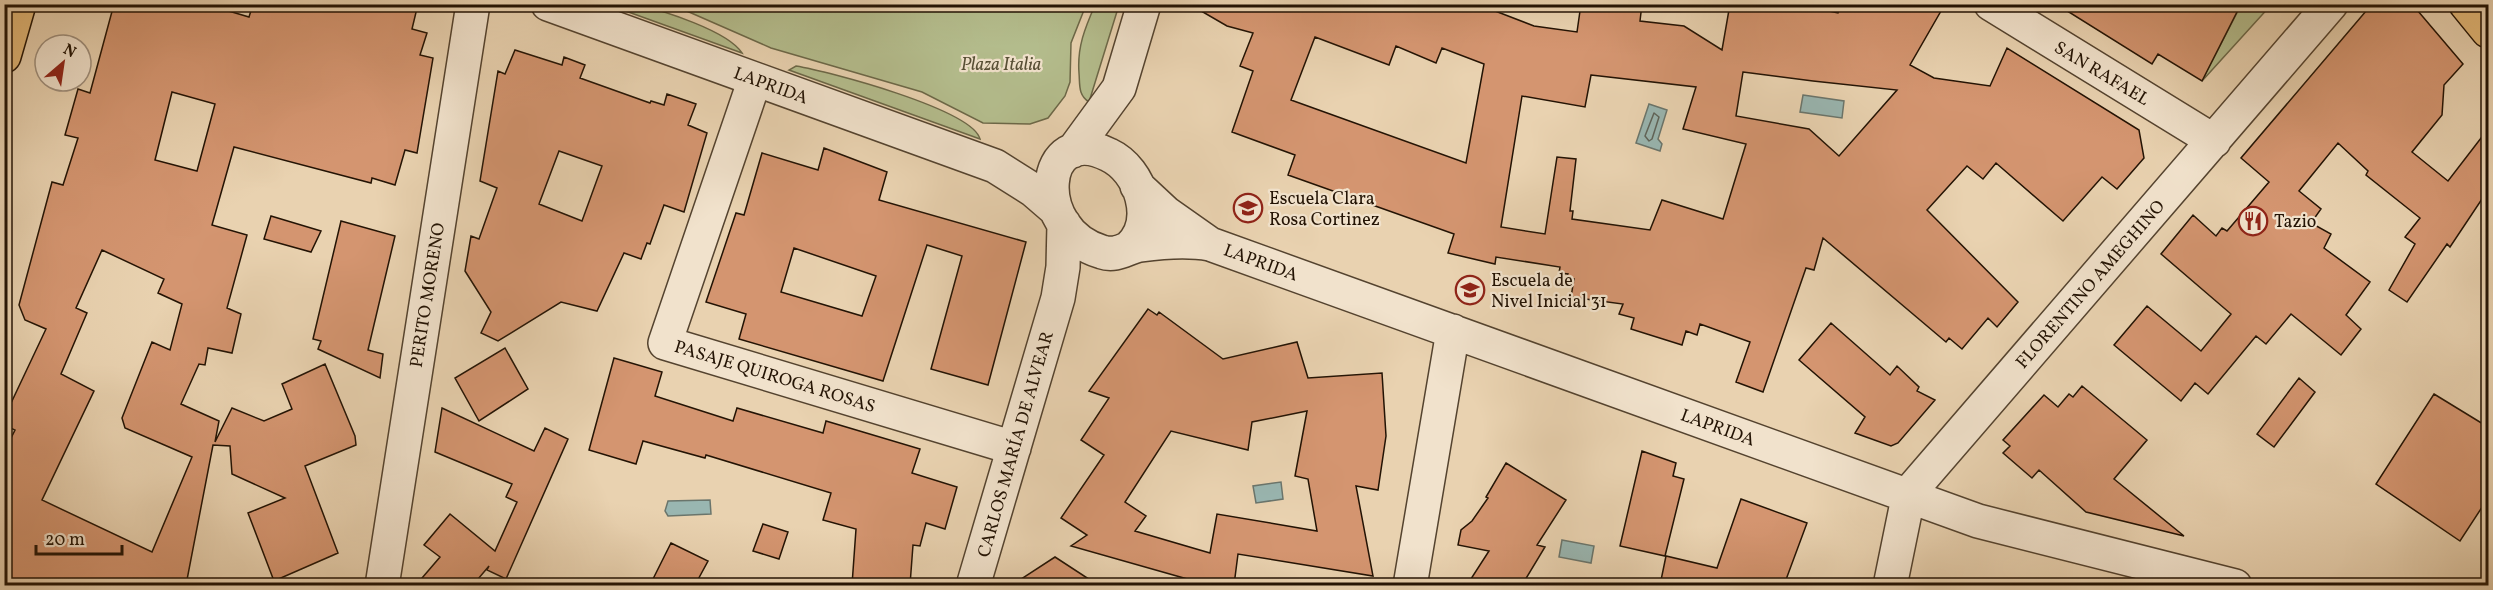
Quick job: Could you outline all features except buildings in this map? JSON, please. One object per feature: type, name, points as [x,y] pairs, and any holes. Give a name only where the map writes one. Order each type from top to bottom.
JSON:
[{"type":"main road","points":[[4,56],[19,4]]},
{"type":"main road","points":[[2466,4],[2488,31]]},
{"type":"street","name":"PERITO MORENO","points":[[382,585],[473,4]]},
{"type":"street","name":"LAPRIDA","points":[[548,4],[995,166],[1033,190],[1059,216]]},
{"type":"street","points":[[1133,179],[1122,141],[1119,88],[1144,4]]},
{"type":"street","name":"SAN RAFAEL","points":[[1991,4],[2214,141]]},
{"type":"street","name":"FLORENTINO AMEGHINO","points":[[1890,585],[1909,496],[2331,4]]},
{"type":"street","name":"PASAJE QUIROGA ROSAS","points":[[755,79],[665,343],[1014,448]]},
{"type":"street","points":[[1067,156],[1098,150],[1118,160],[1133,179],[1142,196],[1144,216],[1137,238],[1119,250],[1084,243],[1059,216],[1050,193],[1051,183],[1067,156],[1119,88]]},
{"type":"street","name":"LAPRIDA","points":[[995,166],[1021,166],[1067,156]]},
{"type":"street","name":"LAPRIDA","points":[[1133,179],[1175,220],[1210,244],[1978,521],[2235,585]]},
{"type":"street","name":"CARLOS MARÍA DE ALVEAR","points":[[973,585],[1056,303],[1063,267],[1059,216]]},
{"type":"street","name":"LAPRIDA","points":[[1119,250],[1172,242],[1210,244]]},
{"type":"street","name":"CARLOS MARÍA DE ALVEAR","points":[[1056,303],[1082,270],[1119,250]]},
{"type":"street","points":[[1410,585],[1453,332]]},
{"type":"green space","points":[[634,4],[678,17],[709,29],[742,53],[609,5]]},
{"type":"green space","name":"Plaza Italia","points":[[673,5],[1086,5],[1071,43],[1070,82],[1065,96],[1048,118],[1030,124],[983,123],[922,92],[771,48]]},
{"type":"green space","points":[[1095,5],[1119,5],[1089,102],[1080,89],[1079,55],[1085,30]]},
{"type":"green space","points":[[2241,5],[2271,5],[2202,81]]},
{"type":"green space","points":[[796,66],[866,83],[926,104],[971,127],[980,139],[789,70]]},
{"type":"water","points":[[1803,95],[1844,101],[1842,118],[1800,112]]},
{"type":"water","points":[[1649,104],[1667,110],[1658,139],[1662,144],[1660,151],[1636,143]]},
{"type":"water","points":[[1281,482],[1283,499],[1256,503],[1253,486]]},
{"type":"water","points":[[710,500],[711,514],[668,516],[665,511],[668,501]]},
{"type":"water","points":[[1562,540],[1594,546],[1591,563],[1559,557]]},
{"type":"place","name":"Escuela Clara Rosa Cortinez","points":[[1248,208]]},
{"type":"place","name":"Tazio","points":[[2253,221]]},
{"type":"place","name":"Escuela de Nivel Inicial 31","points":[[1470,290]]}]
